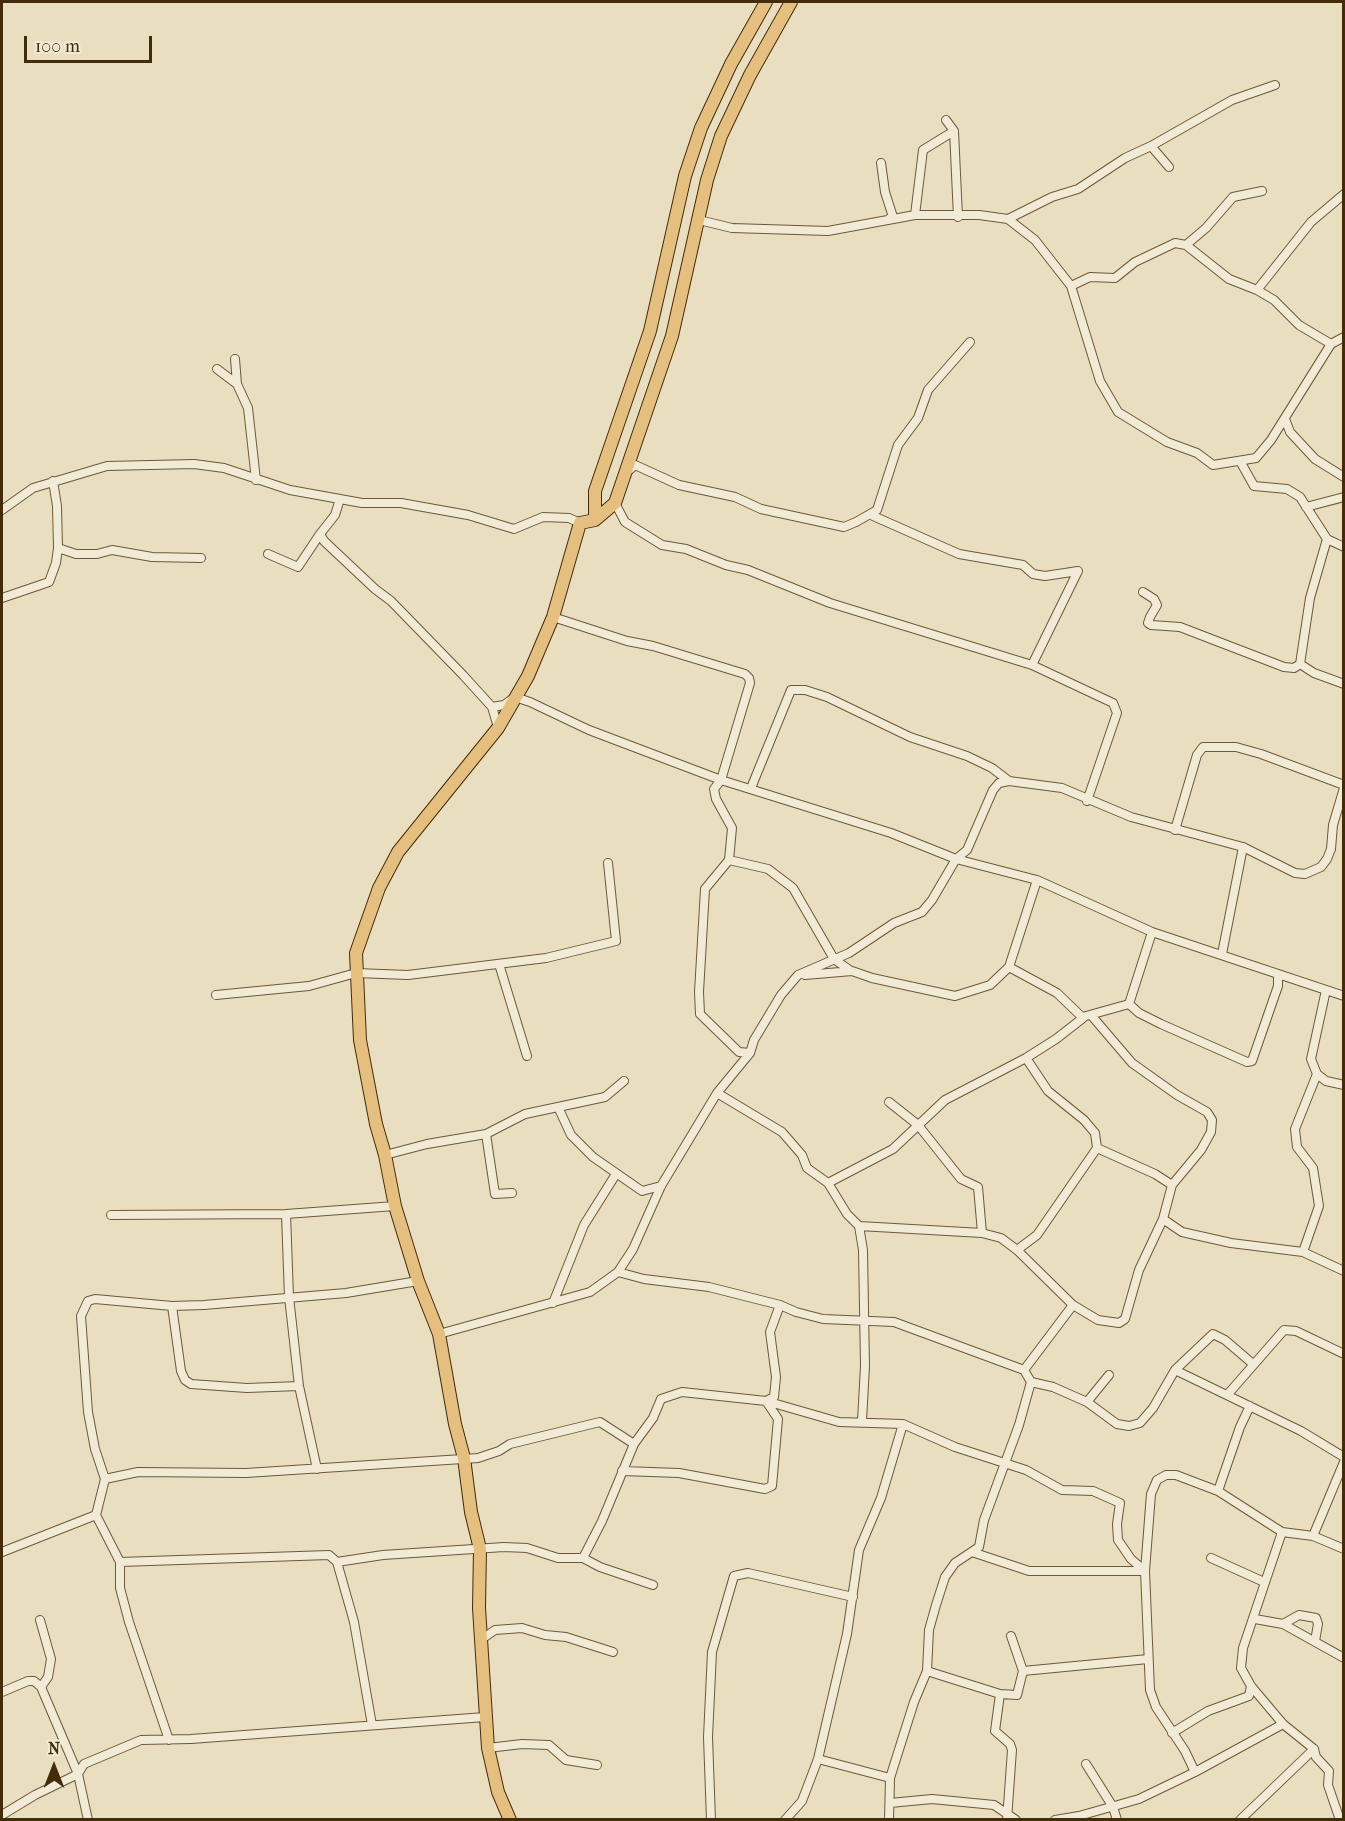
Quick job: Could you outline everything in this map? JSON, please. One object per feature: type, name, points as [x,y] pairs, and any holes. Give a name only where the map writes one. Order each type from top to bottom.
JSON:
[{"type":"main road","points":[[595,520],[595,491],[650,331],[686,176],[700,128],[730,64],[765,2]]},
{"type":"main road","points":[[510,1820],[498,1792],[488,1748],[479,1608],[480,1549],[471,1512],[465,1458],[455,1424],[439,1334],[418,1281],[395,1206],[386,1155],[376,1124],[360,1040],[356,952],[379,888],[398,852],[498,728],[528,676],[553,617],[580,523],[595,520],[615,503],[672,336],[721,136],[750,75],[791,2]]},
{"type":"street","points":[[1008,219],[1052,197],[1078,189],[1125,158],[1151,146],[1232,100],[1275,85]]},
{"type":"street","points":[[946,120],[954,131],[958,217]]},
{"type":"street","points":[[915,215],[923,150],[954,131]]},
{"type":"street","points":[[1151,146],[1169,167]]},
{"type":"street","points":[[881,163],[885,192],[893,218],[891,218]]},
{"type":"street","points":[[1186,245],[1206,228],[1233,197],[1262,191]]},
{"type":"street","points":[[1257,290],[1311,222],[1344,194]]},
{"type":"street","points":[[699,220],[732,228],[828,231],[915,215],[958,217],[979,215],[1008,219],[1035,240],[1071,286],[1100,381],[1119,412],[1167,442],[1197,453],[1214,465],[1256,458],[1285,419],[1331,344],[1344,337]]},
{"type":"street","points":[[1071,286],[1090,277],[1115,278],[1135,262],[1175,243],[1186,245],[1229,279],[1257,290],[1274,300],[1311,335],[1331,344]]},
{"type":"street","points":[[627,472],[635,465],[679,485],[735,497],[761,509],[844,527],[877,510],[898,445],[918,417],[928,390],[970,342]]},
{"type":"street","points":[[235,360],[237,384],[248,408],[256,480]]},
{"type":"street","points":[[217,369],[237,384]]},
{"type":"street","points":[[1285,419],[1290,432],[1315,459],[1344,477]]},
{"type":"street","points":[[1240,461],[1254,486],[1287,489],[1300,497],[1327,539],[1344,547]]},
{"type":"street","points":[[2,510],[33,488],[124,464],[207,465],[236,471],[256,480],[340,499],[362,503],[401,503],[468,515],[514,529],[543,517],[569,518],[580,523]]},
{"type":"street","points":[[2,598],[48,582],[56,563],[58,548],[57,506],[53,481]]},
{"type":"street","points":[[1306,507],[1344,497]]},
{"type":"street","points":[[268,554],[297,567],[335,515],[340,499]]},
{"type":"street","points":[[615,503],[625,522],[662,545],[686,549],[830,603],[1032,665],[1113,703],[1117,713],[1086,801]]},
{"type":"street","points":[[871,514],[959,554],[1023,565],[1033,574],[1045,576],[1078,571],[1032,665]]},
{"type":"street","points":[[320,534],[375,589],[391,601],[492,707],[498,728]]},
{"type":"street","points":[[1143,592],[1156,602],[1148,623],[1151,625],[1179,627],[1284,667],[1294,668],[1300,664],[1310,598],[1327,539]]},
{"type":"street","points":[[58,548],[76,555],[97,554],[112,550],[152,557],[201,558]]},
{"type":"street","points":[[553,617],[627,641],[653,646],[745,674],[749,678],[750,682],[721,780],[714,789],[716,799],[732,825],[729,860],[705,890],[700,1014],[739,1052],[750,1053]]},
{"type":"street","points":[[1300,664],[1314,673],[1344,684]]},
{"type":"street","points":[[751,788],[791,690],[805,690],[827,697],[910,737],[967,756],[992,768],[1009,781]]},
{"type":"street","points":[[492,707],[504,705],[515,697],[589,730],[721,780],[891,833],[956,859],[1037,880],[1152,932],[1222,954],[1278,976],[1344,996]]},
{"type":"street","points":[[439,1334],[590,1292],[618,1272],[633,1249],[660,1186],[717,1094],[750,1053],[753,1040],[775,1004],[798,975],[849,953],[894,923],[922,912],[932,900],[956,859],[968,850],[993,790],[999,783],[1009,781],[1062,788],[1086,801],[1175,830],[1243,847],[1296,873],[1314,872],[1321,867],[1331,849],[1333,825],[1344,786],[1261,754],[1236,747],[1203,747],[1197,755],[1175,830]]},
{"type":"street","points":[[1222,954],[1243,847]]},
{"type":"street","points":[[729,860],[768,869],[793,888],[834,959],[852,971],[872,978],[955,996],[990,986],[1009,967],[1037,880]]},
{"type":"street","points":[[216,995],[309,986],[356,973],[408,975],[546,958],[616,941],[608,863]]},
{"type":"street","points":[[1128,1004],[1152,932]]},
{"type":"street","points":[[499,964],[527,1056]]},
{"type":"street","points":[[859,1226],[982,1233],[1000,1238],[1017,1250],[1073,1305],[1098,1320],[1119,1323],[1125,1319],[1139,1270],[1163,1219],[1172,1185],[1201,1150],[1211,1132],[1212,1120],[1207,1112],[1177,1095],[1132,1063],[1087,1016],[1057,993],[1009,967]]},
{"type":"street","points":[[798,975],[852,971]]},
{"type":"street","points":[[1128,1004],[1139,1013],[1161,1024],[1247,1062],[1252,1061],[1278,986],[1278,976]]},
{"type":"street","points":[[1326,990],[1311,1059],[1317,1074],[1326,1081],[1344,1085]]},
{"type":"street","points":[[828,1183],[893,1149],[945,1100],[1026,1058],[1087,1016],[1128,1004]]},
{"type":"street","points":[[1017,1250],[1037,1235],[1097,1148],[1095,1133],[1084,1120],[1048,1091],[1026,1058]]},
{"type":"street","points":[[1303,1252],[1319,1206],[1313,1168],[1297,1147],[1294,1129],[1317,1074]]},
{"type":"street","points":[[386,1155],[427,1144],[486,1134],[525,1114],[605,1097],[624,1081]]},
{"type":"street","points":[[717,1094],[782,1132],[802,1155],[807,1168],[828,1183],[847,1214],[859,1226],[863,1250],[865,1366],[862,1421]]},
{"type":"street","points":[[889,1102],[918,1125],[961,1179],[978,1187],[982,1233]]},
{"type":"street","points":[[558,1107],[571,1135],[593,1157],[642,1191],[660,1186]]},
{"type":"street","points":[[486,1134],[495,1194],[512,1193]]},
{"type":"street","points":[[1097,1148],[1155,1174],[1172,1185]]},
{"type":"street","points":[[553,1303],[584,1225],[616,1174]]},
{"type":"street","points":[[111,1215],[286,1214],[395,1206]]},
{"type":"street","points":[[286,1214],[289,1297],[299,1386],[317,1469]]},
{"type":"street","points":[[1163,1219],[1182,1232],[1231,1243],[1303,1252],[1344,1271]]},
{"type":"street","points":[[618,1272],[644,1279],[709,1287],[780,1305],[795,1312],[823,1319],[894,1322],[1024,1370],[1031,1382],[1019,1425],[984,1520],[979,1548],[955,1563],[945,1577],[928,1630],[927,1671],[914,1702],[890,1778],[889,1820]]},
{"type":"street","points":[[169,1740],[129,1622],[120,1588],[120,1562],[96,1515],[105,1479],[95,1449],[88,1412],[81,1328],[84,1307],[88,1301],[95,1299],[172,1306],[346,1293],[418,1281]]},
{"type":"street","points":[[766,1401],[774,1396],[776,1377],[770,1332],[780,1305]]},
{"type":"street","points":[[1024,1370],[1073,1305]]},
{"type":"street","points":[[172,1306],[181,1371],[185,1380],[191,1384],[247,1388],[299,1386]]},
{"type":"street","points":[[1228,1394],[1284,1330],[1296,1331],[1344,1354]]},
{"type":"street","points":[[1031,1382],[1053,1387],[1087,1402],[1117,1424],[1129,1426],[1140,1423],[1154,1408],[1175,1370],[1213,1334],[1225,1340],[1253,1364]]},
{"type":"street","points":[[1175,1370],[1301,1431],[1344,1460],[1313,1536]]},
{"type":"street","points":[[1087,1402],[1110,1375]]},
{"type":"street","points":[[583,1558],[634,1444],[653,1418],[661,1400],[682,1392],[766,1401],[839,1422],[903,1424],[955,1447],[1026,1470],[1062,1490],[1093,1491],[1120,1503],[1117,1524],[1118,1540],[1131,1559],[1145,1571]]},
{"type":"street","points":[[622,1471],[679,1473],[765,1489],[772,1486],[778,1419],[766,1401]]},
{"type":"street","points":[[1218,1491],[1250,1406]]},
{"type":"street","points":[[105,1479],[138,1472],[246,1473],[478,1458],[500,1451],[510,1444],[600,1422],[634,1444]]},
{"type":"street","points":[[785,1820],[802,1801],[818,1760],[847,1634],[859,1550],[882,1498],[903,1424]]},
{"type":"street","points":[[1195,1772],[1185,1751],[1156,1707],[1150,1690],[1145,1571],[1151,1494],[1157,1480],[1166,1475],[1176,1475],[1218,1491],[1282,1532],[1313,1536],[1344,1549]]},
{"type":"street","points":[[2,1552],[96,1515]]},
{"type":"street","points":[[1282,1532],[1244,1648],[1241,1668],[1251,1686],[1283,1724],[1314,1749],[1316,1757],[1329,1771],[1328,1785],[1340,1820]]},
{"type":"street","points":[[337,1562],[383,1555],[528,1548],[558,1558],[583,1558],[600,1567],[653,1585]]},
{"type":"street","points":[[972,1552],[1029,1571],[1145,1571]]},
{"type":"street","points":[[120,1562],[207,1561],[329,1555],[337,1562],[354,1622],[372,1725]]},
{"type":"street","points":[[1210,1558],[1264,1582]]},
{"type":"street","points":[[711,1820],[708,1737],[712,1652],[734,1576],[748,1573],[853,1597]]},
{"type":"street","points":[[1283,1624],[1299,1615],[1316,1618],[1318,1624],[1315,1641]]},
{"type":"street","points":[[1255,1619],[1283,1624],[1344,1658]]},
{"type":"street","points":[[40,1620],[51,1659],[48,1677],[41,1687]]},
{"type":"street","points":[[482,1639],[495,1630],[522,1628],[545,1635],[566,1637],[613,1652]]},
{"type":"street","points":[[927,1671],[1000,1694],[1017,1695],[1023,1671],[1011,1636]]},
{"type":"street","points":[[1023,1671],[1148,1659]]},
{"type":"street","points":[[2,1692],[28,1681],[34,1681],[41,1687],[78,1774],[88,1820]]},
{"type":"street","points":[[1172,1733],[1208,1711],[1249,1696],[1251,1686]]},
{"type":"street","points":[[1000,1694],[995,1731],[1010,1744],[1012,1750],[1007,1816]]},
{"type":"street","points":[[2,1815],[34,1795],[78,1774],[84,1764],[141,1740],[169,1740],[485,1717]]},
{"type":"street","points":[[1055,1820],[1139,1799],[1195,1772],[1283,1724]]},
{"type":"street","points":[[488,1748],[522,1744],[549,1745],[566,1760],[597,1765]]},
{"type":"street","points":[[1240,1820],[1314,1749]]},
{"type":"street","points":[[818,1760],[890,1778]]},
{"type":"street","points":[[1086,1764],[1113,1807],[1117,1820]]},
{"type":"street","points":[[890,1803],[943,1800],[994,1805],[1016,1820]]}]
